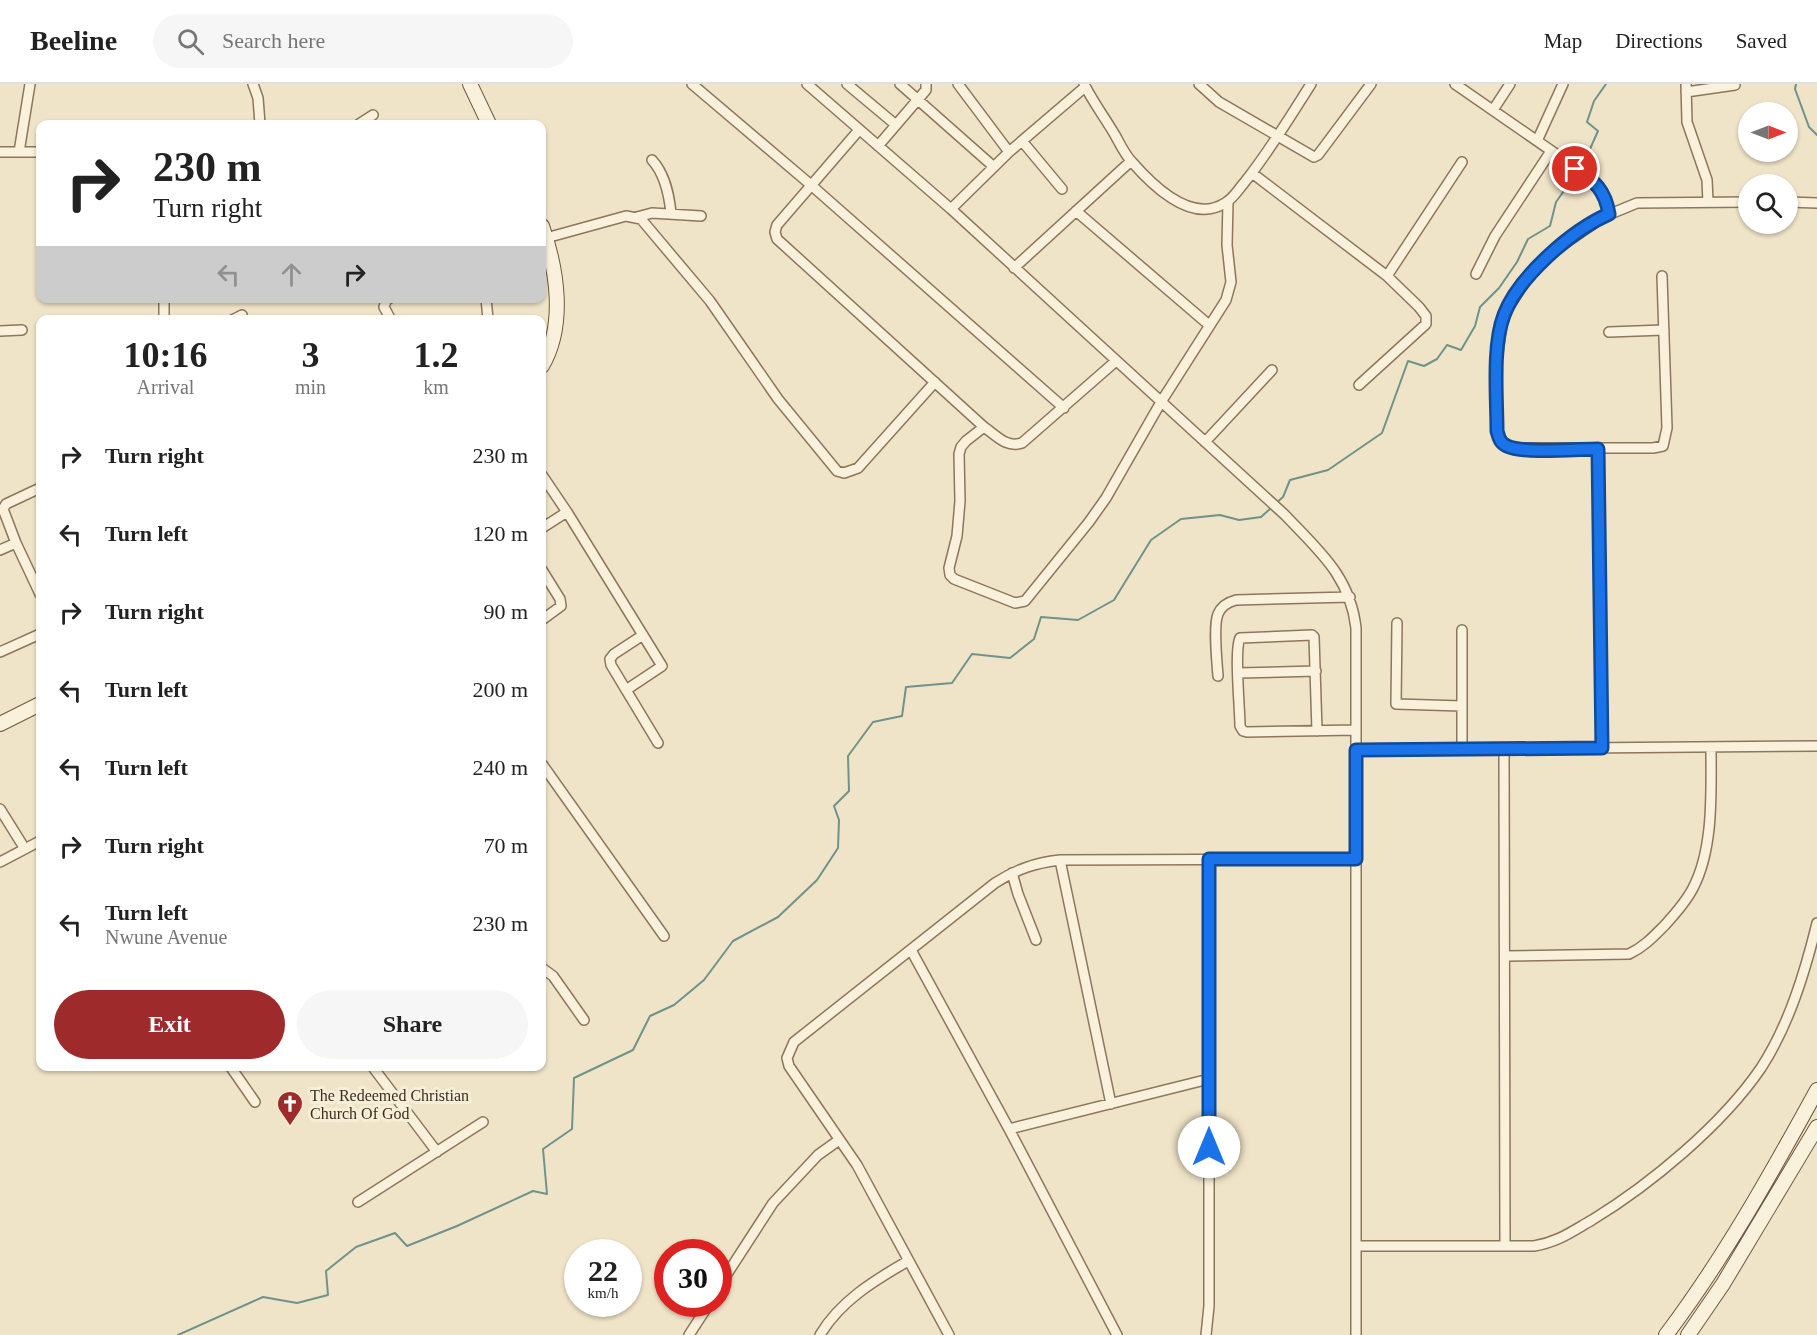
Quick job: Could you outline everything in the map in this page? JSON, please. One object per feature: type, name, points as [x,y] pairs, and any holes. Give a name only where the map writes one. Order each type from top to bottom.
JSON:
[{"type":"main road","points":[[470,84],[487,120]]},
{"type":"main road","points":[[546,240],[554,274],[556,311],[551,344],[546,356]]},
{"type":"main road","points":[[0,724],[36,706]]},
{"type":"main road","points":[[1666,1335],[1730,1242],[1817,1090]]},
{"type":"main road","points":[[1688,1335],[1723,1284],[1817,1127]]},
{"type":"street","points":[[19,152],[30,84]]},
{"type":"street","points":[[253,84],[258,98],[260,120]]},
{"type":"street","points":[[692,84],[811,185],[1064,408]]},
{"type":"street","points":[[807,84],[951,209],[1285,515],[1333,567],[1350,597],[1356,628],[1356,1335]]},
{"type":"street","points":[[847,84],[896,125]]},
{"type":"street","points":[[900,84],[994,167]]},
{"type":"street","points":[[878,146],[926,90],[926,84]]},
{"type":"street","points":[[958,84],[1009,152]]},
{"type":"street","points":[[1199,84],[1219,102],[1314,157],[1318,155],[1371,84]]},
{"type":"street","points":[[951,209],[1009,152],[1084,85],[1131,161],[1163,191],[1185,205],[1206,211],[1215,209],[1228,202],[1252,173],[1311,84]]},
{"type":"street","points":[[1455,84],[1592,179],[1603,193],[1609,214]]},
{"type":"street","points":[[1493,110],[1510,84]]},
{"type":"street","points":[[1537,141],[1563,84]]},
{"type":"street","points":[[1708,202],[1707,180],[1688,122],[1686,88],[1735,85]]},
{"type":"street","points":[[365,120],[373,115]]},
{"type":"street","points":[[860,130],[777,225],[775,232],[777,239],[984,427],[1007,444],[1022,443],[1116,361]]},
{"type":"street","points":[[1022,141],[1062,189]]},
{"type":"street","points":[[1476,274],[1495,236],[1551,151]]},
{"type":"street","points":[[0,152],[36,152]]},
{"type":"street","points":[[652,160],[659,168],[665,183],[671,213]]},
{"type":"street","points":[[1014,268],[1131,161]]},
{"type":"street","points":[[1387,276],[1462,162]]},
{"type":"street","points":[[1252,173],[1387,276],[1426,316],[1426,324],[1359,385]]},
{"type":"street","points":[[984,427],[966,441],[959,454],[960,501],[957,536],[949,568],[950,575],[974,587],[1020,603],[1025,601],[1106,498],[1161,402],[1226,300],[1231,282],[1227,245],[1228,202]]},
{"type":"street","points":[[1662,276],[1667,428],[1663,446],[1533,449],[1504,445],[1497,431],[1497,359],[1503,316],[1526,280],[1547,256],[1609,214],[1636,203],[1738,202]]},
{"type":"street","points":[[1798,202],[1817,203]]},
{"type":"street","points":[[1076,211],[1209,325]]},
{"type":"street","points":[[546,232],[652,213],[701,216]]},
{"type":"street","points":[[637,217],[710,301],[778,399],[837,471],[844,473],[858,468],[935,382]]},
{"type":"street","points":[[0,331],[22,330]]},
{"type":"street","points":[[1609,332],[1664,330]]},
{"type":"street","points":[[1205,442],[1272,370]]},
{"type":"street","points":[[1598,449],[1602,748]]},
{"type":"street","points":[[546,480],[662,666],[626,690]]},
{"type":"street","points":[[36,490],[3,507],[16,543],[36,583]]},
{"type":"street","points":[[546,525],[567,512]]},
{"type":"street","points":[[0,550],[16,543]]},
{"type":"street","points":[[546,576],[560,599],[561,606],[546,617]]},
{"type":"street","points":[[1218,676],[1217,620],[1221,609],[1229,602],[1350,597]]},
{"type":"street","points":[[1397,622],[1395,704],[1462,706]]},
{"type":"street","points":[[1462,630],[1462,749]]},
{"type":"street","points":[[1317,731],[1316,639],[1312,634],[1240,638],[1238,672],[1240,726],[1243,731],[1317,731],[1356,730]]},
{"type":"street","points":[[643,635],[610,659],[611,666],[658,743]]},
{"type":"street","points":[[0,652],[36,636]]},
{"type":"street","points":[[1238,672],[1316,671]]},
{"type":"street","points":[[1356,750],[1817,746]]},
{"type":"street","points":[[1505,956],[1629,954],[1639,950],[1656,934],[1694,886],[1701,863],[1710,821],[1711,747]]},
{"type":"street","points":[[1504,749],[1505,1246]]},
{"type":"street","points":[[546,770],[664,936]]},
{"type":"street","points":[[0,809],[25,849]]},
{"type":"street","points":[[0,862],[36,843]]},
{"type":"street","points":[[1206,1335],[1209,1305],[1209,859]]},
{"type":"street","points":[[949,1335],[876,1198],[789,1066],[787,1058],[794,1042],[995,883],[1032,864],[1060,860],[1356,859]]},
{"type":"street","points":[[1060,860],[1111,1104]]},
{"type":"street","points":[[1012,873],[1036,940]]},
{"type":"street","points":[[1356,1246],[1534,1246],[1566,1237],[1627,1198],[1690,1145],[1738,1099],[1762,1066],[1780,1033],[1809,954],[1817,923]]},
{"type":"street","points":[[911,950],[1009,1129],[1117,1335]]},
{"type":"street","points":[[546,971],[553,976],[584,1020]]},
{"type":"street","points":[[233,1071],[255,1102]]},
{"type":"street","points":[[376,1071],[437,1152]]},
{"type":"street","points":[[1009,1129],[1209,1079]]},
{"type":"street","points":[[358,1202],[483,1122]]},
{"type":"street","points":[[732,1266],[773,1203],[818,1155],[839,1140]]},
{"type":"street","points":[[820,1335],[847,1302],[908,1261]]},
{"type":"street","points":[[689,1335],[701,1317]]},
{"type":"waterway","points":[[1582,167],[1598,131],[1587,122],[1594,101],[1606,84]]},
{"type":"waterway","points":[[1796,84],[1795,89],[1809,127],[1817,135]]},
{"type":"waterway","points":[[1275,504],[1283,497],[1290,480],[1328,470],[1382,433],[1408,361],[1424,366],[1437,359],[1447,345],[1461,350],[1475,326],[1480,307],[1499,288],[1517,262],[1528,239],[1550,226],[1556,202],[1578,171]]},
{"type":"waterway","points":[[178,1335],[263,1297],[297,1303],[328,1295],[326,1271],[356,1247],[395,1233],[407,1246],[533,1191],[547,1194],[543,1149],[572,1129],[574,1078],[633,1050],[650,1016],[674,1005],[704,980],[733,941],[778,917],[817,880],[838,848],[839,820],[834,806],[849,791],[848,756],[873,722],[902,716],[906,687],[952,683],[972,654],[1010,658],[1034,639],[1041,617],[1078,620],[1114,600],[1151,540],[1181,519],[1220,515],[1239,520],[1261,517],[1271,508]]},
{"type":"place","name":"The Redeemed Christian Church Of God","points":[[290,1127]]},
{"type":"route","points":[[1209,1147],[1209,859],[1356,859],[1356,750],[1602,748],[1598,449],[1510,447],[1504,445],[1497,431],[1497,359],[1503,316],[1526,280],[1547,256],[1609,214],[1603,193],[1592,179],[1575,169]]}]
